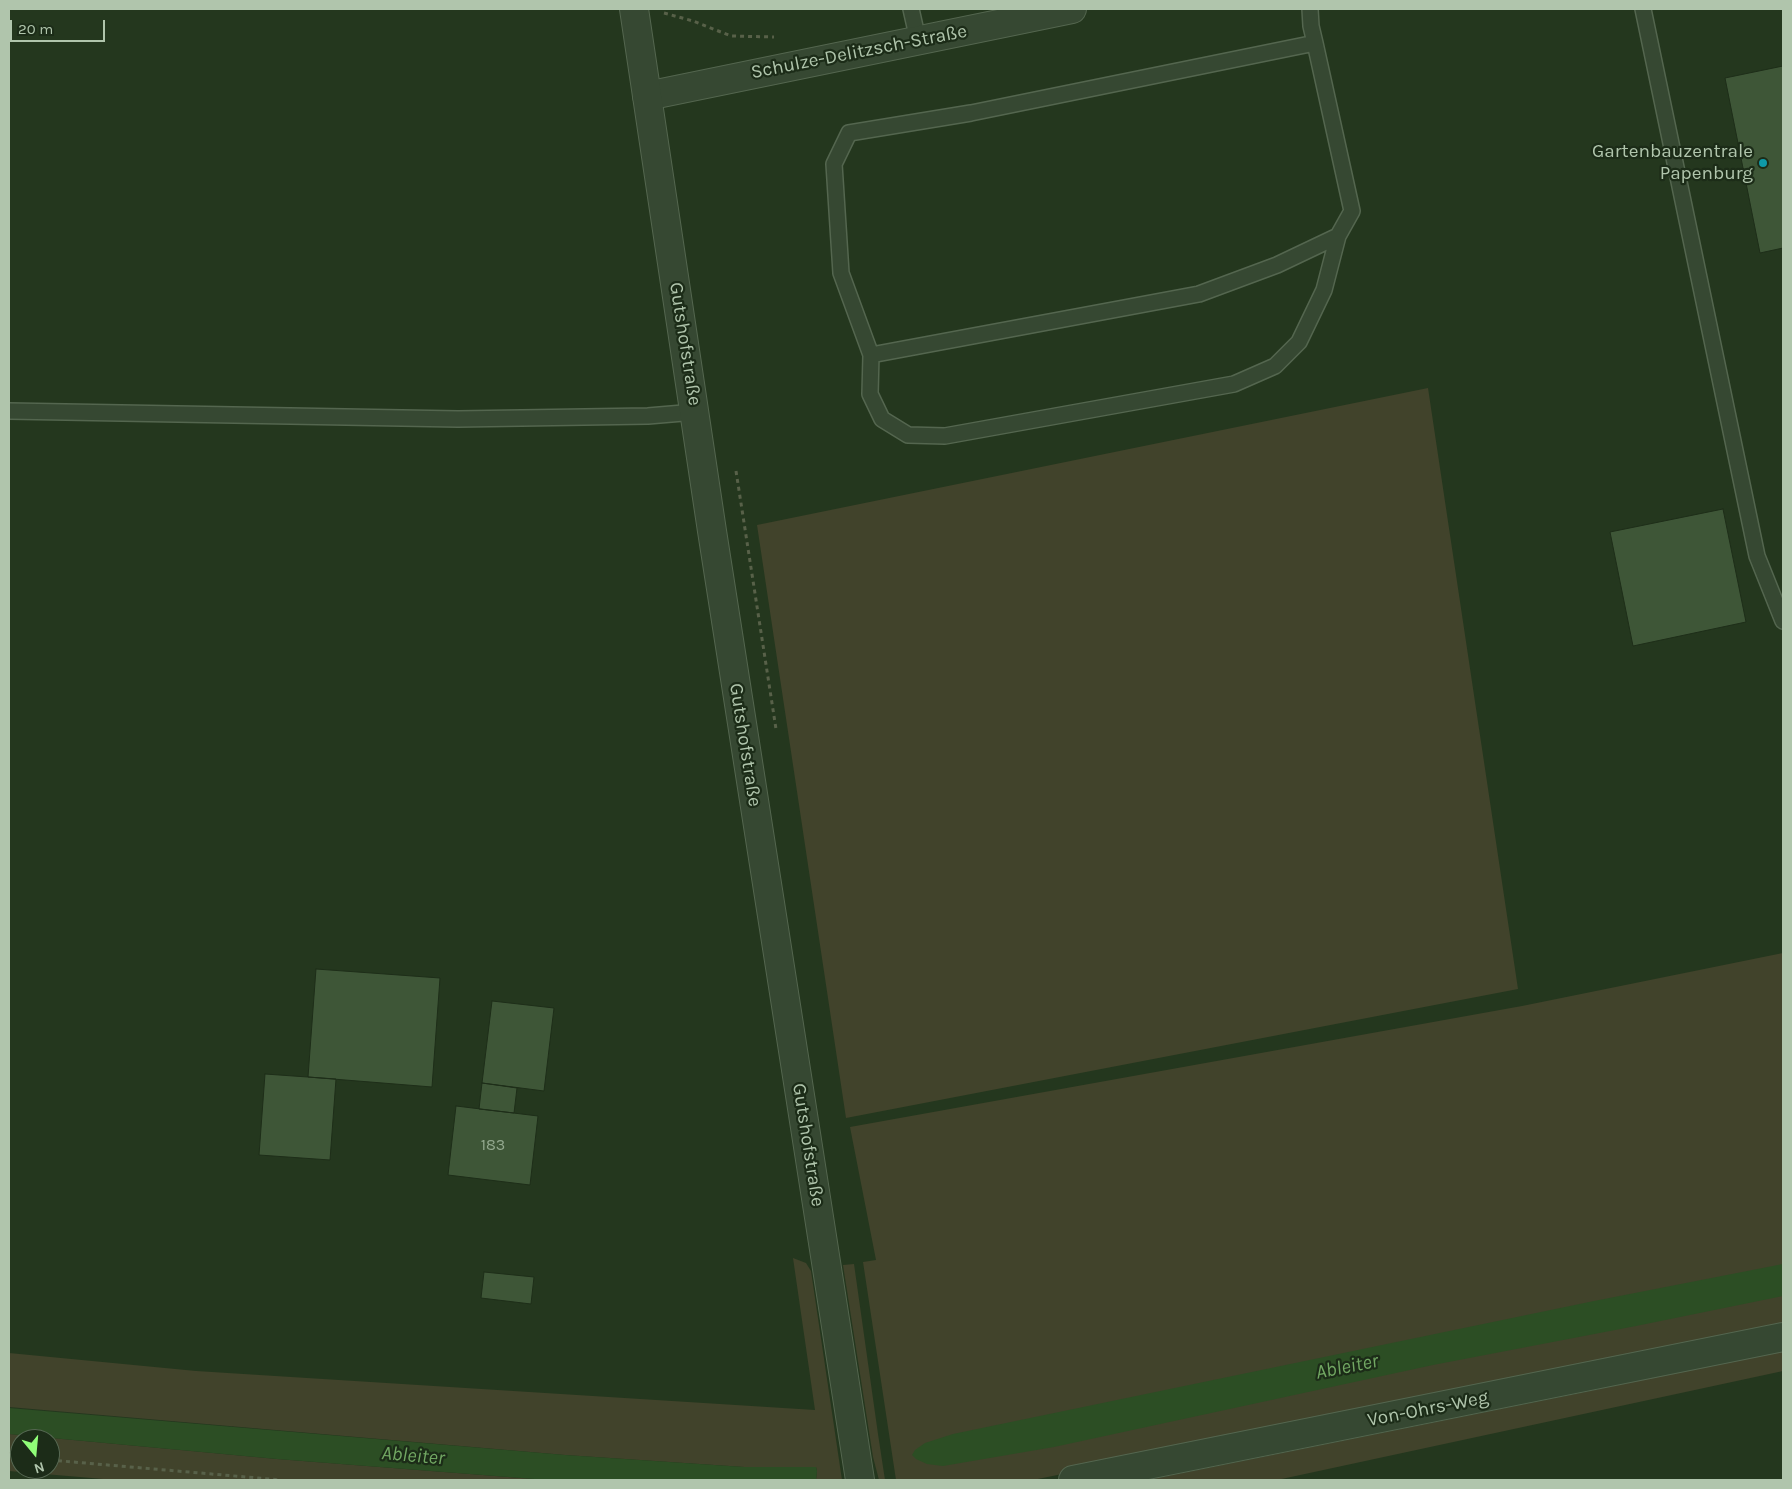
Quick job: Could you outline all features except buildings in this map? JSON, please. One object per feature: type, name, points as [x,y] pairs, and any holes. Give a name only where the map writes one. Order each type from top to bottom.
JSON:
[{"type":"street","name":"Gutshofstraße","points":[[634,9],[712,531],[860,1480]]},
{"type":"street","name":"Schulze-Delitzsch-Straße","points":[[647,96],[1072,9]]},
{"type":"street","name":"Von-Ohrs-Weg","points":[[1072,1480],[1783,1337]]},
{"type":"lane","points":[[911,9],[918,40]]},
{"type":"lane","points":[[1310,9],[1315,44],[1352,210],[1338,236],[1324,290],[1299,342],[1274,366],[1234,384],[945,436],[908,435],[882,419],[870,394],[870,355],[841,273],[834,164],[849,134],[971,113],[1315,44]]},
{"type":"lane","points":[[1644,9],[1757,556],[1783,621]]},
{"type":"lane","points":[[870,355],[1199,294],[1277,265],[1338,236]]},
{"type":"lane","points":[[9,411],[458,419],[648,416],[695,412]]},
{"type":"path","points":[[664,13],[693,21],[731,36],[781,37]]},
{"type":"path","points":[[60,1461],[281,1480]]},
{"type":"shaded area","points":[[1428,388],[1518,989],[846,1118],[757,525]]},
{"type":"shaded area","points":[[1783,953],[1783,1326],[1033,1480],[896,1480],[863,1262],[876,1260],[850,1127],[1522,1006]]},
{"type":"shaded area","points":[[793,1258],[806,1263],[811,1271],[842,1480],[816,1480],[816,1467],[744,1467],[565,1455],[9,1407],[9,1353],[196,1371],[815,1410]]},
{"type":"shaded area","points":[[854,1264],[885,1480],[879,1480],[873,1457],[843,1265]]},
{"type":"shaded area","points":[[1783,1350],[1783,1371],[1277,1480],[1148,1480],[1585,1392]]},
{"type":"shaded area","points":[[9,1434],[10,1434],[9,1471]]},
{"type":"shaded area","points":[[60,1439],[277,1459],[547,1480],[115,1480],[60,1475]]},
{"type":"water","name":"Ableiter","points":[[1783,1264],[1783,1296],[1433,1365],[1054,1447],[943,1466],[927,1464],[912,1455],[915,1450],[925,1443],[953,1434],[1594,1301]]},
{"type":"water","name":"Ableiter","points":[[9,1408],[565,1455],[744,1467],[816,1467],[817,1471],[816,1480],[547,1480],[277,1459],[60,1439],[60,1429],[10,1429],[9,1434]]},
{"type":"place","name":"Gartenbauzentrale Papenburg","points":[[1763,163]]}]
